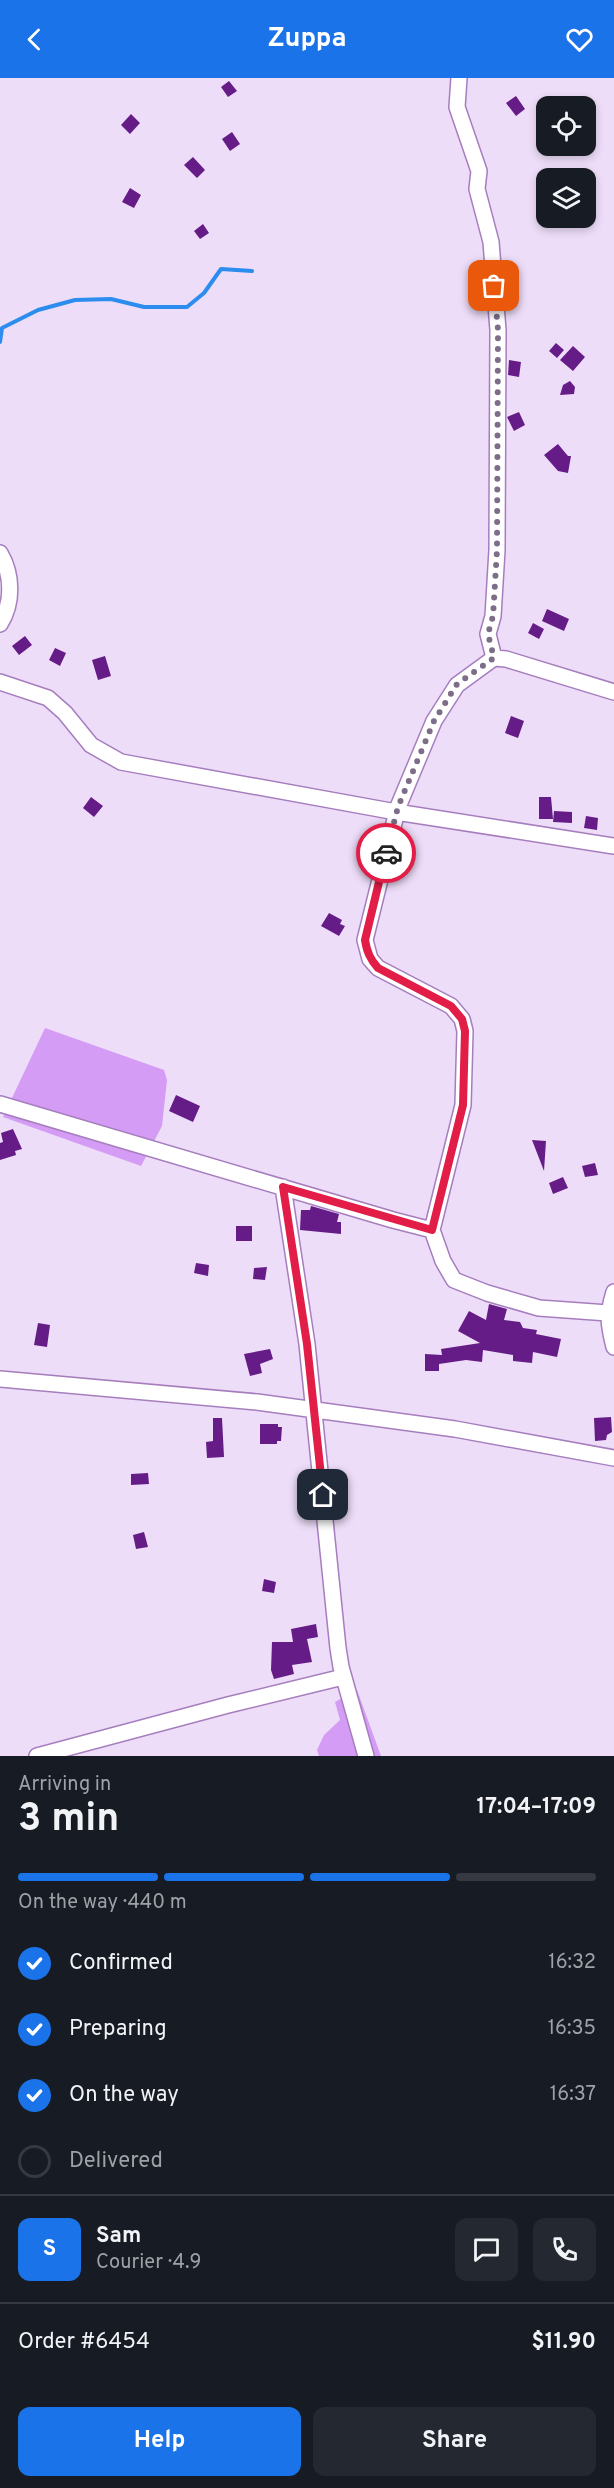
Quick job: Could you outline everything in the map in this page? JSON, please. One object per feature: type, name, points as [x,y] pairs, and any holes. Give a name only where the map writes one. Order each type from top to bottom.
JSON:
[{"type":"street","points":[[459,78],[457,107],[471,154],[479,171],[477,189],[490,242],[498,330],[497,550],[493,616],[488,634],[494,658]]},
{"type":"street","points":[[0,553],[6,564],[10,590],[8,610],[0,624]]},
{"type":"street","points":[[608,1313],[539,1308],[487,1293],[454,1280],[443,1261],[432,1230],[463,1105],[465,1031],[462,1019],[451,1006],[378,968],[370,959],[365,940],[396,812],[434,721],[457,684],[494,658],[506,659],[614,692]]},
{"type":"street","points":[[0,682],[48,698],[65,713],[91,745],[121,762],[396,812],[614,846]]},
{"type":"street","points":[[0,1104],[432,1230]]},
{"type":"street","points":[[283,1187],[307,1344],[338,1648],[366,1756]]},
{"type":"street","points":[[614,1292],[608,1313],[614,1347]]},
{"type":"street","points":[[0,1379],[257,1402],[455,1430],[614,1458]]},
{"type":"street","points":[[37,1756],[239,1702],[344,1677]]},
{"type":"shaded area","points":[[45,1028],[164,1070],[167,1080],[162,1126],[141,1166],[3,1117]]},
{"type":"shaded area","points":[[357,1690],[381,1756],[319,1756],[317,1750],[324,1735],[340,1720],[335,1702]]},
{"type":"building","points":[[229,81],[237,91],[228,97],[221,87]]},
{"type":"building","points":[[516,96],[525,109],[516,116],[506,103]]},
{"type":"building","points":[[131,114],[140,123],[130,134],[121,125]]},
{"type":"building","points":[[232,132],[240,144],[230,151],[222,139]]},
{"type":"building","points":[[193,157],[205,170],[197,178],[184,165]]},
{"type":"building","points":[[130,188],[141,195],[134,208],[122,202]]},
{"type":"building","points":[[203,224],[209,233],[200,239],[194,231]]},
{"type":"building","points":[[556,343],[564,350],[557,358],[549,351]]},
{"type":"building","points":[[573,346],[585,357],[573,371],[560,360]]},
{"type":"building","points":[[509,360],[521,362],[519,377],[508,375]]},
{"type":"building","points":[[570,381],[575,387],[574,394],[560,395],[563,385]]},
{"type":"building","points":[[519,412],[525,425],[514,431],[507,417]]},
{"type":"building","points":[[558,444],[568,456],[571,456],[568,473],[558,471],[544,455]]},
{"type":"building","points":[[547,609],[569,619],[564,631],[542,621]]},
{"type":"building","points":[[533,623],[544,629],[539,639],[528,633]]},
{"type":"building","points":[[25,636],[32,645],[19,655],[12,646]]},
{"type":"building","points":[[55,648],[66,653],[60,666],[49,660]]},
{"type":"building","points":[[105,656],[111,676],[98,680],[92,660]]},
{"type":"building","points":[[511,716],[524,721],[518,738],[505,733]]},
{"type":"building","points":[[91,797],[103,806],[94,817],[83,808]]},
{"type":"building","points":[[539,797],[551,797],[553,819],[539,819]]},
{"type":"building","points":[[554,811],[572,812],[572,823],[553,822]]},
{"type":"building","points":[[586,816],[598,818],[597,830],[584,828]]},
{"type":"building","points":[[329,913],[342,920],[340,924],[345,926],[339,936],[321,926]]},
{"type":"building","points":[[176,1095],[200,1106],[193,1122],[169,1111]]},
{"type":"building","points":[[13,1129],[22,1149],[15,1151],[16,1155],[0,1160],[0,1143],[3,1142],[1,1133]]},
{"type":"building","points":[[532,1140],[546,1141],[544,1171]]},
{"type":"building","points":[[595,1163],[598,1175],[585,1177],[582,1166]]},
{"type":"building","points":[[563,1177],[568,1188],[553,1194],[549,1183]]},
{"type":"building","points":[[311,1206],[339,1214],[337,1222],[341,1222],[341,1234],[300,1230],[301,1210],[310,1210]]},
{"type":"building","points":[[236,1226],[252,1226],[252,1241],[236,1241]]},
{"type":"building","points":[[196,1263],[209,1265],[208,1276],[194,1273]]},
{"type":"building","points":[[267,1267],[265,1280],[253,1279],[254,1268]]},
{"type":"building","points":[[489,1304],[507,1309],[504,1320],[520,1322],[523,1328],[537,1330],[536,1334],[561,1339],[557,1357],[533,1352],[532,1363],[513,1361],[513,1355],[483,1350],[482,1362],[466,1360],[439,1364],[439,1371],[425,1371],[425,1354],[442,1355],[441,1349],[480,1343],[458,1331],[469,1311],[486,1320]]},
{"type":"building","points":[[38,1323],[50,1325],[47,1347],[34,1345]]},
{"type":"building","points":[[270,1349],[273,1359],[260,1364],[262,1373],[250,1376],[244,1354]]},
{"type":"building","points":[[611,1417],[612,1432],[607,1435],[606,1440],[595,1441],[594,1418]]},
{"type":"building","points":[[213,1418],[222,1418],[224,1457],[207,1458],[206,1442],[213,1441]]},
{"type":"building","points":[[260,1424],[278,1424],[278,1427],[282,1427],[281,1441],[277,1441],[277,1444],[260,1444]]},
{"type":"building","points":[[148,1473],[149,1484],[131,1485],[131,1474]]},
{"type":"building","points":[[144,1532],[148,1547],[136,1549],[133,1535]]},
{"type":"building","points":[[264,1579],[276,1582],[274,1593],[262,1591]]},
{"type":"building","points":[[316,1624],[318,1637],[307,1639],[312,1662],[292,1665],[294,1674],[274,1679],[271,1670],[272,1642],[293,1642],[291,1629]]},
{"type":"waterway","points":[[0,342],[2,328],[38,310],[75,300],[111,299],[144,307],[187,307],[204,293],[221,269],[252,271]]},
{"type":"way so far","points":[[386,853],[398,807],[434,721],[457,684],[494,658],[488,634],[493,616],[497,550],[498,330],[494,286]]},
{"type":"route","points":[[323,1495],[307,1344],[283,1187],[432,1230],[463,1105],[465,1031],[458,1012],[451,1006],[378,968],[370,959],[367,951],[365,940],[386,853]]}]
